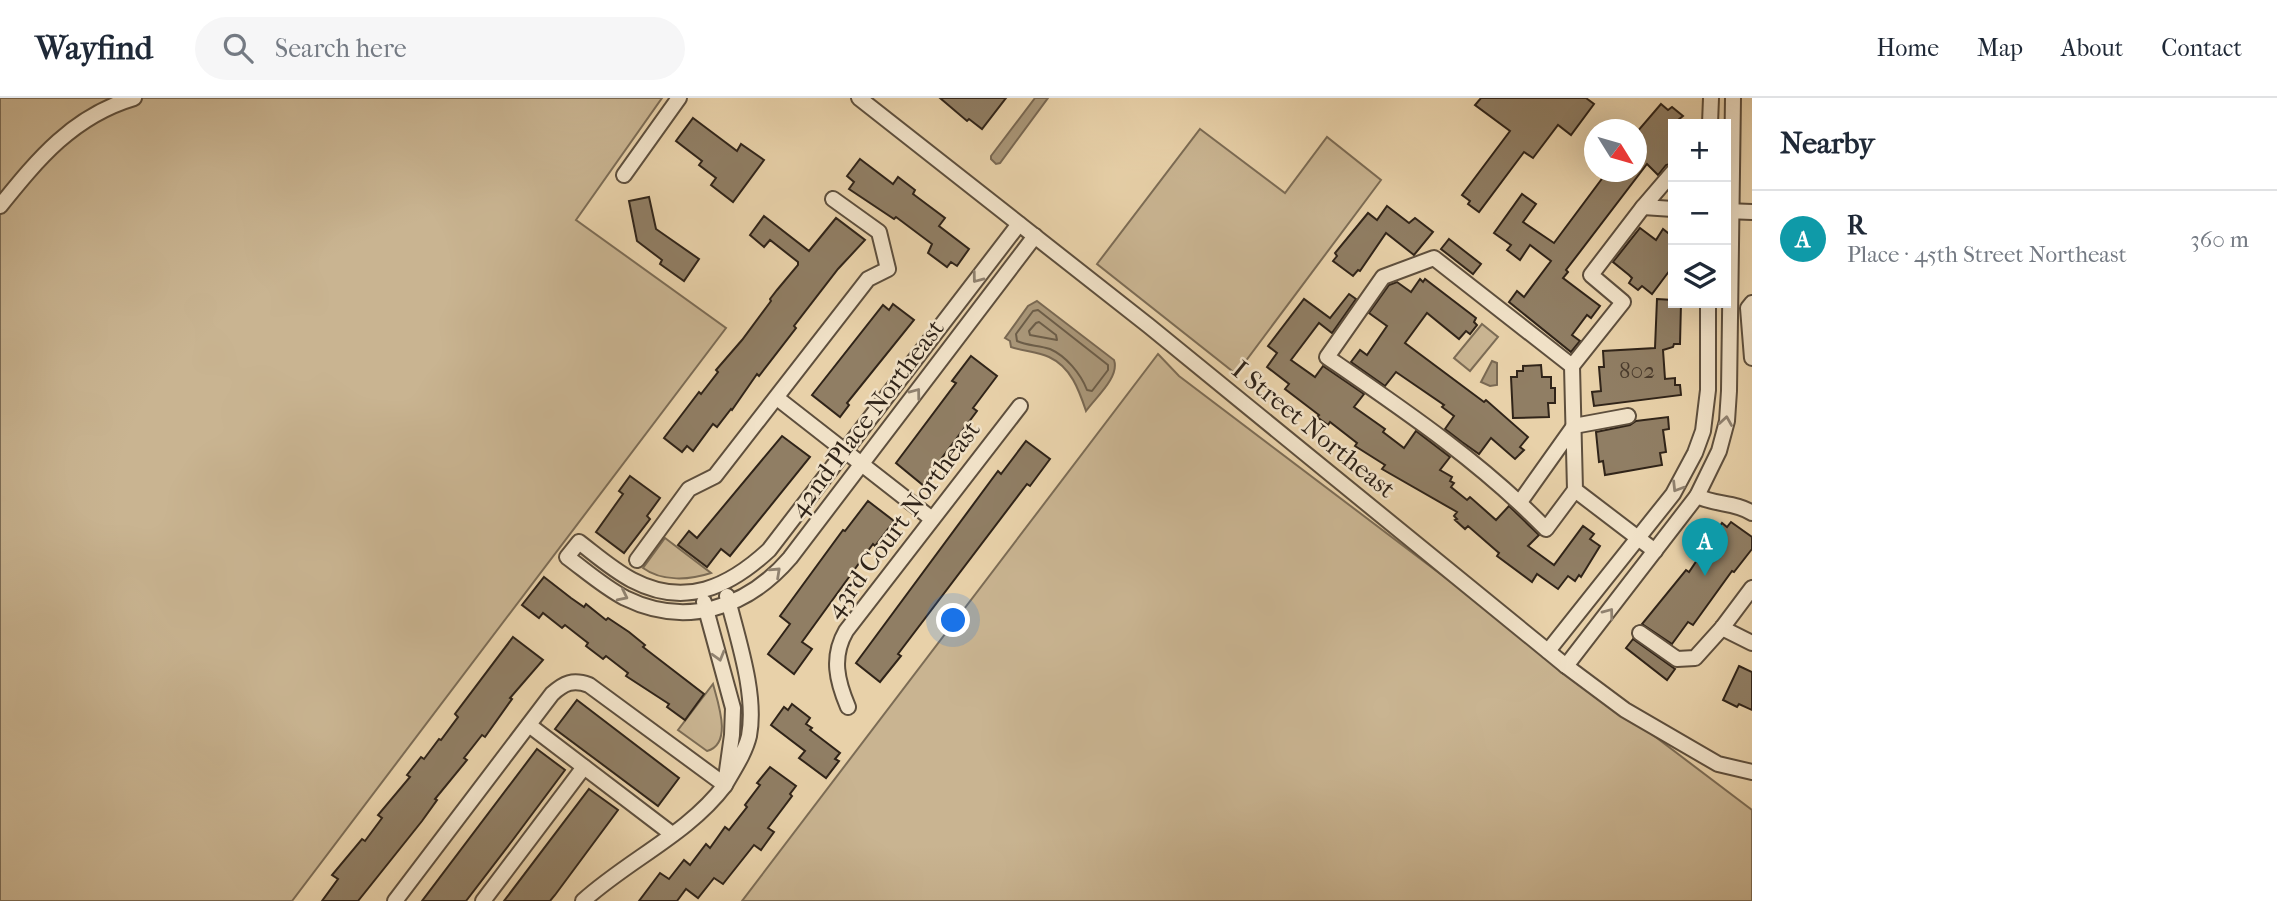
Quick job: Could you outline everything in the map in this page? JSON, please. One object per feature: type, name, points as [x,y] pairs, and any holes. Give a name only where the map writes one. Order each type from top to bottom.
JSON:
[{"type":"street","points":[[0,206],[39,157],[84,121],[118,103],[134,98]]},
{"type":"street","points":[[624,175],[679,98]]},
{"type":"street","name":"I Street Northeast","points":[[859,98],[1149,326],[1566,666],[1625,710],[1718,764],[1752,772]]},
{"type":"street","points":[[1710,119],[1711,98]]},
{"type":"street","points":[[1730,182],[1733,98]]},
{"type":"street","points":[[1572,366],[1434,258],[1382,276],[1327,357],[1426,425],[1520,502],[1546,528],[1575,490],[1572,366],[1623,302],[1591,275],[1668,178]]},
{"type":"street","points":[[637,560],[689,489],[715,476],[868,279],[888,269],[879,232],[833,199]]},
{"type":"street","points":[[1643,207],[1668,209]]},
{"type":"street","points":[[1731,211],[1752,212]]},
{"type":"street","name":"42nd Place Northeast","points":[[713,588],[749,568],[769,550],[1019,224]]},
{"type":"street","name":"42nd Place Northeast","points":[[718,607],[758,587],[777,573],[1035,236]]},
{"type":"street","points":[[1566,666],[1697,496],[1719,451],[1727,421],[1731,309],[1730,245]]},
{"type":"street","points":[[1731,309],[1750,305],[1752,358]]},
{"type":"street","points":[[1548,651],[1639,538],[1683,477],[1703,430],[1708,390],[1709,308]]},
{"type":"street","points":[[777,398],[932,519]]},
{"type":"street","name":"43rd Court Northeast","points":[[848,707],[838,685],[839,643],[1020,406]]},
{"type":"street","points":[[1520,502],[1574,426],[1628,415]]},
{"type":"street","points":[[1575,490],[1655,551]]},
{"type":"street","points":[[1697,496],[1709,502],[1741,507],[1752,513]]},
{"type":"street","points":[[713,588],[671,592],[634,582],[579,542],[567,557],[609,589],[648,607],[664,611],[718,607]]},
{"type":"street","points":[[583,901],[603,882],[703,810],[725,785],[745,750],[750,723],[749,690],[713,588]]},
{"type":"street","points":[[713,588],[734,718],[725,785]]},
{"type":"street","points":[[1640,633],[1666,654],[1677,659],[1695,658],[1752,588]]},
{"type":"street","points":[[1722,628],[1752,643]]},
{"type":"street","points":[[397,900],[552,694],[562,685],[573,681],[589,685],[725,785]]},
{"type":"street","points":[[529,725],[672,834]]},
{"type":"street","points":[[483,901],[584,767]]},
{"type":"shaded area","points":[[0,98],[662,98],[576,220],[726,328],[292,901],[0,901]]},
{"type":"shaded area","points":[[1200,129],[1285,193],[1327,137],[1381,180],[1236,374],[1097,264]]},
{"type":"shaded area","points":[[1482,324],[1498,337],[1470,371],[1454,358]]},
{"type":"shaded area","points":[[1158,354],[1179,376],[1752,810],[1752,901],[742,901]]},
{"type":"shaded area","points":[[665,538],[711,573],[667,578],[643,568]]},
{"type":"shaded area","points":[[713,684],[722,732],[715,747],[707,751],[678,730]]},
{"type":"water","points":[[1035,98],[1048,98],[1000,163],[996,164],[991,156]]},
{"type":"water","points":[[1037,301],[1114,360],[1115,367],[1110,380],[1086,411],[1069,373],[1057,361],[1045,355],[1011,347],[1010,341],[1005,338],[1028,306]]},
{"type":"water","points":[[1492,361],[1497,363],[1497,385],[1490,386],[1481,382]]},
{"type":"building","points":[[940,98],[1006,98],[982,129],[969,119],[967,121]]},
{"type":"building","points":[[1481,98],[1586,98],[1594,104],[1571,135],[1558,125],[1533,158],[1524,152],[1479,212],[1468,204],[1470,201],[1462,195],[1510,131],[1475,105]]},
{"type":"building","points":[[1661,104],[1668,110],[1672,107],[1683,116],[1679,119],[1668,119],[1668,164],[1658,175],[1647,164],[1647,120]]},
{"type":"building","points":[[693,118],[737,151],[741,144],[764,160],[733,202],[711,185],[716,178],[699,165],[702,161],[676,141]]},
{"type":"building","points":[[860,159],[893,184],[898,177],[915,190],[913,194],[945,218],[939,226],[969,249],[957,266],[951,262],[947,267],[928,253],[932,244],[896,217],[894,219],[849,189],[854,182],[847,176]]},
{"type":"building","points":[[1600,182],[1633,182],[1566,270],[1568,272],[1563,278],[1600,306],[1591,318],[1587,315],[1572,335],[1580,341],[1571,352],[1509,302],[1517,291],[1524,297],[1551,261],[1530,245],[1520,260],[1507,250],[1511,245],[1494,233],[1522,194],[1536,204],[1523,222],[1554,243]]},
{"type":"building","points":[[649,197],[656,229],[699,259],[684,281],[660,264],[662,260],[637,241],[629,201]]},
{"type":"building","points":[[1387,206],[1409,223],[1415,218],[1433,232],[1414,255],[1386,233],[1360,271],[1353,276],[1333,261],[1337,256],[1335,253],[1368,213],[1377,220]]},
{"type":"building","points":[[764,216],[809,251],[836,218],[865,240],[838,269],[732,410],[717,427],[713,424],[693,451],[687,446],[682,452],[664,438],[699,392],[701,394],[718,372],[716,370],[798,265],[798,262],[770,240],[764,247],[750,235]]},
{"type":"building","points":[[1640,228],[1656,240],[1663,229],[1668,233],[1668,273],[1652,294],[1642,286],[1638,290],[1629,283],[1632,278],[1613,262]]},
{"type":"building","points":[[1449,239],[1481,264],[1473,274],[1441,249]]},
{"type":"building","points":[[1420,279],[1423,282],[1425,279],[1476,318],[1474,322],[1477,325],[1470,334],[1466,331],[1459,339],[1427,313],[1405,343],[1484,402],[1486,400],[1528,437],[1520,447],[1524,450],[1515,459],[1491,438],[1479,454],[1462,442],[1445,429],[1454,416],[1442,407],[1444,405],[1396,372],[1385,386],[1351,362],[1360,350],[1367,355],[1387,326],[1369,313],[1389,285],[1397,282],[1411,292]]},
{"type":"building","points":[[1349,294],[1356,299],[1332,333],[1319,323],[1291,360],[1315,377],[1323,366],[1364,394],[1354,407],[1385,429],[1383,432],[1404,448],[1416,431],[1450,457],[1440,470],[1452,477],[1450,481],[1454,483],[1451,487],[1467,500],[1470,497],[1496,520],[1509,506],[1539,535],[1528,546],[1554,565],[1583,526],[1594,534],[1590,539],[1600,546],[1581,577],[1579,575],[1575,581],[1568,576],[1558,589],[1537,574],[1532,582],[1497,556],[1499,553],[1468,526],[1465,529],[1455,520],[1457,512],[1382,469],[1385,465],[1355,446],[1357,443],[1330,422],[1328,425],[1317,417],[1319,415],[1285,389],[1289,384],[1267,367],[1277,353],[1268,346],[1304,299],[1330,318]]},
{"type":"building","points":[[1657,299],[1668,300],[1668,308],[1681,308],[1680,344],[1663,350],[1665,379],[1675,378],[1675,385],[1680,385],[1681,395],[1594,406],[1592,392],[1601,391],[1599,367],[1604,367],[1603,351],[1655,348]]},
{"type":"building","points":[[893,304],[914,320],[847,403],[849,405],[840,417],[812,395],[883,305],[889,310]]},
{"type":"building","points":[[971,356],[997,376],[973,408],[977,411],[924,486],[896,463],[956,383],[952,381]]},
{"type":"building","points":[[1541,365],[1542,377],[1551,377],[1551,388],[1555,388],[1555,403],[1548,403],[1549,417],[1513,418],[1511,377],[1517,377],[1517,371],[1523,371],[1523,366]]},
{"type":"building","points":[[1668,417],[1669,429],[1663,430],[1666,452],[1660,453],[1662,465],[1605,475],[1603,461],[1599,462],[1596,432],[1630,425],[1636,421]]},
{"type":"building","points":[[782,436],[810,457],[730,556],[721,549],[707,567],[678,545],[689,531],[697,538]]},
{"type":"building","points":[[1026,441],[1050,459],[1030,486],[1027,484],[898,654],[901,656],[880,682],[856,663],[998,471],[1001,474]]},
{"type":"building","points":[[630,476],[660,498],[647,516],[650,519],[624,553],[596,532],[623,494],[619,491]]},
{"type":"building","points":[[868,501],[894,521],[875,546],[873,544],[802,642],[812,649],[794,674],[768,654],[790,624],[780,616],[843,530],[845,531]]},
{"type":"building","points":[[1731,522],[1752,537],[1752,549],[1734,572],[1732,571],[1693,625],[1688,622],[1672,644],[1642,624],[1686,570],[1689,572],[1722,523],[1727,527]]},
{"type":"building","points":[[544,577],[584,607],[586,604],[606,620],[608,618],[629,632],[645,645],[643,647],[704,694],[685,720],[667,707],[669,704],[626,676],[628,673],[606,656],[603,659],[586,646],[588,643],[565,625],[562,628],[543,613],[539,618],[522,605]]},
{"type":"building","points":[[513,637],[543,660],[510,698],[512,699],[485,737],[482,735],[464,758],[467,760],[435,799],[437,800],[422,821],[358,901],[322,901],[338,879],[332,875],[362,839],[365,841],[382,818],[378,815],[410,777],[407,775],[421,757],[424,759],[439,739],[441,740],[458,717],[455,714]]},
{"type":"building","points":[[1633,639],[1675,669],[1667,680],[1626,648]]},
{"type":"building","points":[[1739,666],[1752,672],[1752,710],[1723,700]]},
{"type":"building","points":[[577,700],[679,778],[658,806],[555,729]]},
{"type":"building","points":[[792,704],[810,718],[806,724],[812,728],[810,730],[840,753],[835,759],[839,761],[826,778],[799,758],[805,751],[771,725],[784,707],[788,710]]},
{"type":"building","points":[[537,749],[565,770],[512,841],[466,901],[422,901]]},
{"type":"building","points":[[770,767],[796,786],[790,794],[792,796],[768,828],[774,832],[761,850],[754,845],[723,884],[714,878],[698,898],[686,889],[677,901],[639,901],[660,873],[669,879],[684,860],[690,865],[706,844],[710,848],[725,827],[729,830],[747,807],[745,805],[760,785],[757,783]]},
{"type":"building","points":[[589,789],[618,810],[555,895],[550,901],[504,901]]},
{"type":"place","name":"R","points":[[1705,576]]}]
